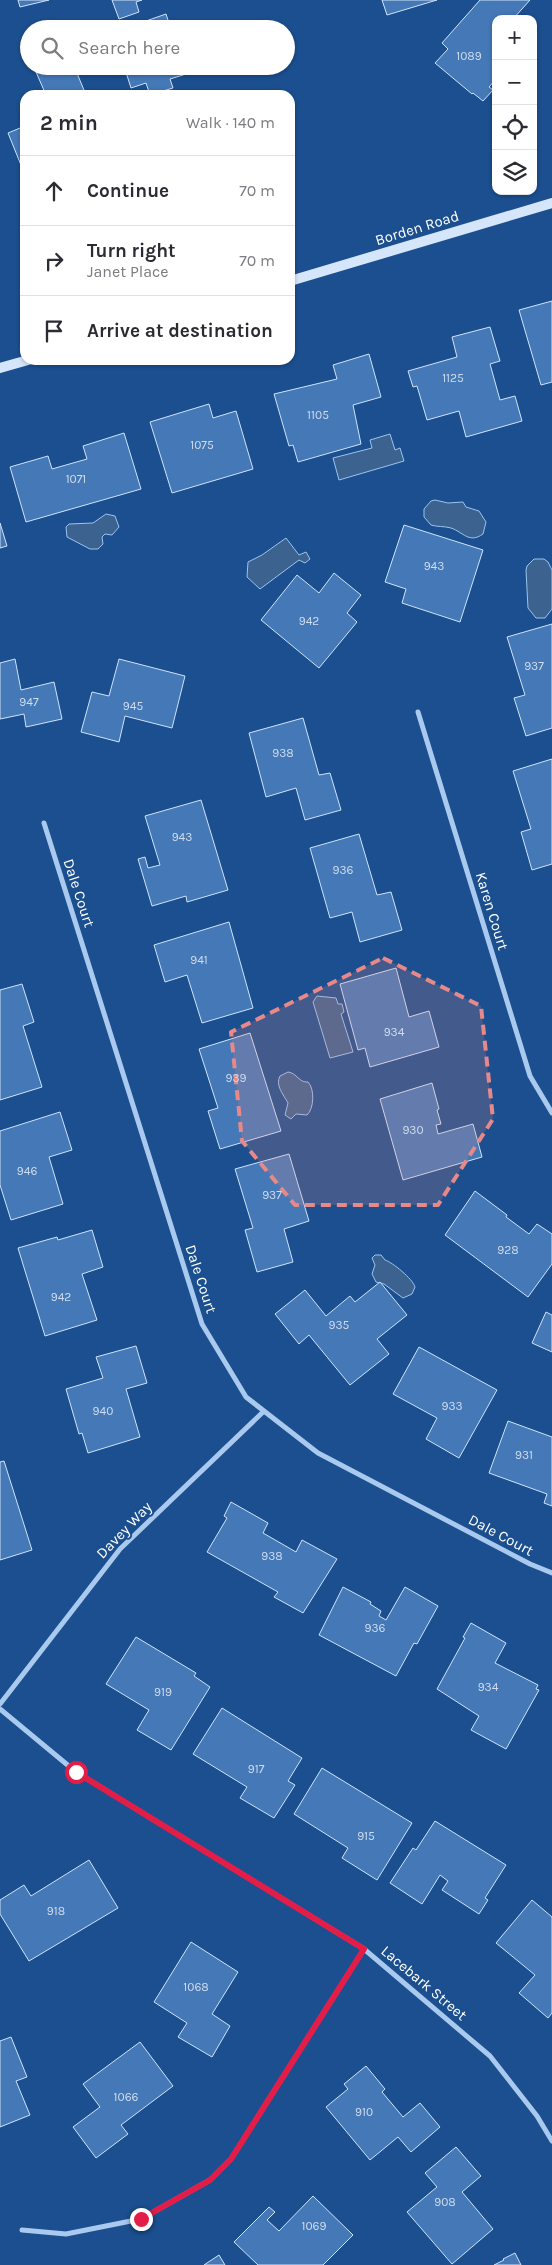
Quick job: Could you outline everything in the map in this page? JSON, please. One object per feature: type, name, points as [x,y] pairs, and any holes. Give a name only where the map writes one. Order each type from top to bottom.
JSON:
[{"type":"main road","name":"Borden Road","points":[[295,280],[552,203]]},
{"type":"main road","points":[[0,368],[20,362]]},
{"type":"street","name":"Karen Court","points":[[418,712],[530,1076],[552,1113]]},
{"type":"street","name":"Dale Court","points":[[44,822],[202,1324],[246,1397],[318,1452],[552,1574]]},
{"type":"street","name":"Davey Way","points":[[0,1704],[120,1549],[264,1412]]},
{"type":"street","name":"Lacebark Street","points":[[0,1710],[76,1772],[364,1949],[490,2056],[537,2116],[552,2141]]},
{"type":"street","points":[[22,2230],[66,2234],[141,2219],[210,2180],[231,2159],[364,1949]]},
{"type":"highlighted area","points":[[383,958],[481,1006],[493,1119],[438,1205],[295,1205],[242,1141],[231,1032]]},
{"type":"water","points":[[390,434],[395,450],[400,448],[404,461],[339,480],[333,458],[372,448],[370,440]]},
{"type":"water","points":[[431,501],[448,503],[463,502],[466,507],[479,511],[486,522],[483,534],[470,538],[451,528],[431,525],[424,517],[424,509]]},
{"type":"water","points":[[106,514],[115,516],[119,527],[112,535],[105,534],[102,537],[103,544],[98,549],[90,549],[67,537],[66,527],[69,524],[93,523]]},
{"type":"water","points":[[286,538],[299,555],[306,552],[310,559],[305,563],[299,560],[260,589],[247,577],[248,562],[262,555]]},
{"type":"water","points":[[534,559],[544,559],[552,570],[552,609],[545,618],[536,618],[528,608],[526,570],[527,566]]},
{"type":"water","points":[[317,996],[336,998],[338,1004],[342,1004],[344,1012],[341,1014],[353,1052],[330,1058],[313,1002]]},
{"type":"water","points":[[288,1072],[294,1074],[302,1081],[308,1082],[313,1094],[311,1108],[307,1115],[296,1114],[291,1119],[285,1115],[288,1103],[278,1083],[280,1076]]},
{"type":"water","points":[[375,1255],[381,1255],[406,1275],[415,1287],[412,1294],[403,1298],[384,1284],[376,1282],[372,1274],[375,1265],[372,1258]]},
{"type":"building","points":[[18,0],[49,0],[20,7]]},
{"type":"building","points":[[112,0],[142,0],[136,2],[139,12],[119,19]]},
{"type":"building","points":[[382,0],[437,0],[387,15]]},
{"type":"building","points":[[480,0],[530,0],[517,15],[492,15],[492,84],[489,87],[492,91],[483,101],[435,63],[448,49],[442,43]]},
{"type":"building","points":[[166,14],[168,20],[149,20]]},
{"type":"building","points":[[37,75],[78,75],[84,90],[44,90]]},
{"type":"building","points":[[127,75],[183,75],[170,79],[173,88],[166,90],[148,90],[146,83],[131,88]]},
{"type":"building","points":[[20,128],[20,163],[8,133]]},
{"type":"building","points":[[552,301],[552,382],[541,385],[519,310]]},
{"type":"building","points":[[490,327],[500,361],[490,364],[500,400],[515,396],[522,421],[466,437],[459,411],[427,420],[417,386],[413,387],[408,371],[457,357],[452,337]]},
{"type":"building","points":[[369,354],[381,397],[353,405],[361,444],[298,462],[293,445],[289,446],[274,394],[337,379],[333,365]]},
{"type":"building","points":[[209,404],[213,418],[236,411],[253,469],[172,493],[150,422]]},
{"type":"building","points":[[124,433],[141,489],[26,522],[10,467],[48,456],[52,469],[87,459],[83,446]]},
{"type":"building","points":[[0,523],[7,546],[0,548]]},
{"type":"building","points":[[404,525],[483,550],[460,622],[402,603],[406,589],[385,582]]},
{"type":"building","points":[[334,573],[361,595],[347,613],[357,622],[319,668],[261,620],[297,575],[319,593]]},
{"type":"building","points":[[552,624],[552,728],[526,736],[514,698],[525,695],[507,637]]},
{"type":"building","points":[[15,659],[21,690],[54,682],[62,719],[26,727],[24,714],[0,719],[0,663]]},
{"type":"building","points":[[119,659],[185,676],[172,728],[125,716],[119,742],[81,732],[92,692],[109,696]]},
{"type":"building","points":[[303,718],[319,775],[330,773],[341,810],[305,820],[296,788],[266,797],[249,733]]},
{"type":"building","points":[[552,759],[552,864],[532,870],[521,832],[531,829],[513,771]]},
{"type":"building","points":[[201,800],[228,890],[187,902],[186,896],[152,906],[138,859],[145,857],[148,868],[160,865],[145,816]]},
{"type":"building","points":[[359,834],[377,895],[391,892],[402,930],[360,942],[352,912],[330,918],[310,848]]},
{"type":"building","points":[[229,922],[253,1008],[202,1023],[187,975],[165,982],[154,945]]},
{"type":"building","points":[[396,968],[409,1017],[429,1011],[439,1047],[370,1067],[365,1048],[358,1050],[340,984]]},
{"type":"building","points":[[22,984],[34,1022],[23,1026],[42,1087],[0,1100],[0,990]]},
{"type":"building","points":[[250,1033],[281,1131],[220,1149],[208,1111],[218,1108],[199,1049]]},
{"type":"building","points":[[432,1083],[441,1124],[436,1125],[438,1134],[473,1124],[482,1157],[403,1180],[380,1099]]},
{"type":"building","points":[[60,1112],[72,1150],[49,1157],[63,1204],[11,1220],[0,1185],[0,1131]]},
{"type":"building","points":[[289,1154],[309,1221],[284,1229],[293,1262],[257,1272],[245,1230],[253,1228],[235,1169]]},
{"type":"building","points":[[475,1191],[529,1234],[537,1224],[552,1234],[552,1264],[528,1297],[445,1235]]},
{"type":"building","points":[[92,1230],[103,1267],[82,1274],[97,1320],[45,1336],[18,1248],[57,1237],[58,1240]]},
{"type":"building","points":[[380,1282],[407,1315],[377,1339],[389,1354],[350,1385],[309,1335],[299,1344],[275,1314],[305,1290],[326,1316],[350,1296],[355,1302]]},
{"type":"building","points":[[546,1312],[552,1315],[552,1352],[532,1343]]},
{"type":"building","points":[[136,1346],[147,1383],[126,1389],[140,1437],[88,1453],[82,1433],[79,1434],[66,1389],[103,1378],[96,1357]]},
{"type":"building","points":[[419,1347],[497,1390],[459,1458],[426,1439],[437,1418],[393,1394]]},
{"type":"building","points":[[508,1421],[552,1437],[552,1506],[544,1503],[547,1494],[489,1473]]},
{"type":"building","points":[[4,1461],[32,1550],[0,1560],[0,1462]]},
{"type":"building","points":[[231,1502],[268,1523],[263,1533],[296,1552],[302,1540],[337,1559],[303,1613],[274,1597],[278,1592],[207,1552],[227,1518],[224,1516]]},
{"type":"building","points":[[343,1587],[371,1602],[370,1604],[381,1611],[379,1616],[386,1620],[405,1587],[438,1606],[417,1644],[414,1643],[396,1676],[319,1635]]},
{"type":"building","points":[[471,1623],[506,1643],[495,1663],[538,1685],[536,1689],[539,1690],[506,1749],[471,1730],[479,1716],[437,1689],[465,1638],[463,1637]]},
{"type":"building","points":[[136,1637],[196,1673],[194,1676],[210,1687],[171,1750],[137,1730],[149,1710],[106,1684]]},
{"type":"building","points":[[222,1708],[302,1758],[288,1781],[295,1785],[274,1818],[240,1798],[247,1787],[193,1754]]},
{"type":"building","points":[[322,1768],[412,1823],[377,1880],[342,1858],[348,1848],[294,1814]]},
{"type":"building","points":[[435,1821],[506,1865],[485,1898],[488,1900],[479,1914],[442,1890],[448,1881],[440,1875],[422,1904],[390,1883],[413,1848],[416,1850]]},
{"type":"building","points":[[89,1860],[118,1908],[29,1961],[0,1914],[0,1900],[24,1885],[31,1896]]},
{"type":"building","points":[[532,1900],[552,1917],[552,2013],[548,2018],[519,1993],[535,1975],[496,1943]]},
{"type":"building","points":[[191,1942],[238,1972],[212,2014],[230,2026],[212,2057],[178,2037],[187,2023],[154,2002]]},
{"type":"building","points":[[11,2037],[27,2077],[16,2081],[30,2115],[0,2127],[0,2041]]},
{"type":"building","points":[[140,2042],[173,2086],[121,2125],[128,2134],[96,2158],[73,2127],[100,2107],[83,2084]]},
{"type":"building","points":[[366,2066],[385,2089],[382,2092],[403,2117],[420,2103],[440,2127],[411,2152],[398,2137],[370,2160],[326,2107],[348,2089],[344,2084]]},
{"type":"building","points":[[456,2147],[481,2176],[462,2192],[493,2229],[452,2264],[407,2212],[437,2187],[425,2173]]},
{"type":"building","points":[[313,2196],[353,2235],[323,2265],[258,2265],[234,2242],[269,2207],[275,2212],[267,2220],[279,2231]]},
{"type":"building","points":[[515,2253],[521,2265],[494,2265],[503,2259]]},
{"type":"building","points":[[219,2255],[225,2265],[204,2265]]},
{"type":"route","points":[[76,1772],[364,1949],[231,2159],[210,2180],[141,2219]]}]
